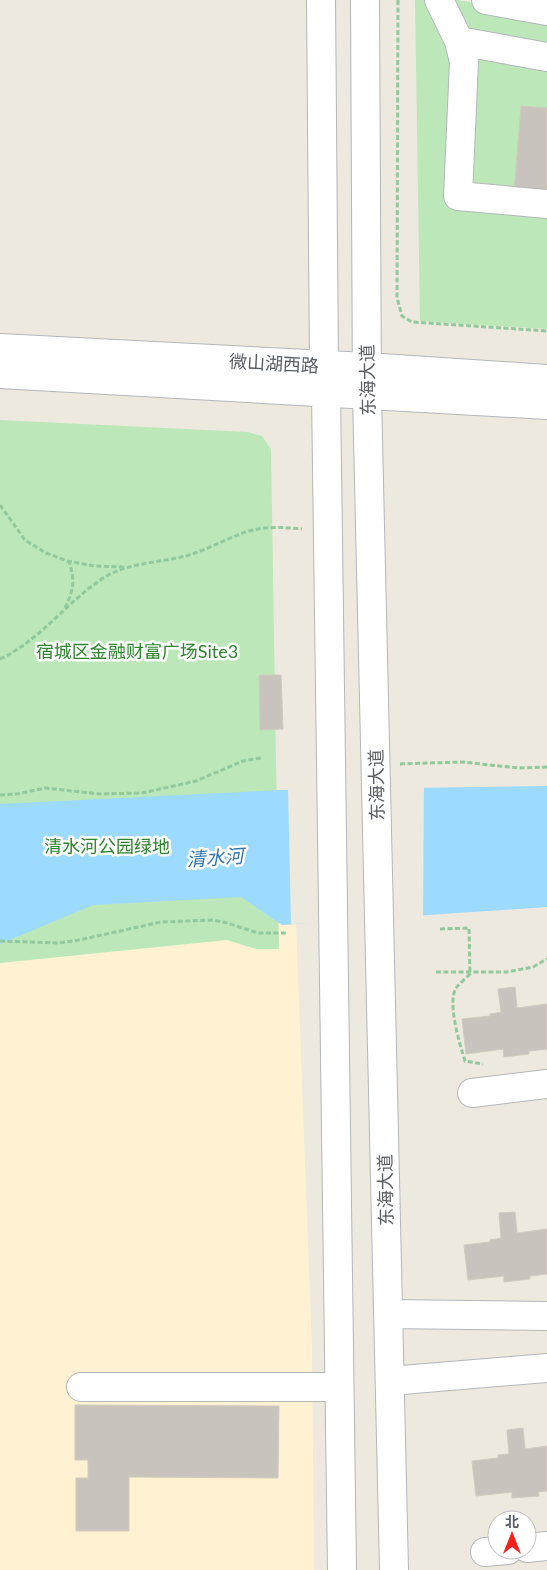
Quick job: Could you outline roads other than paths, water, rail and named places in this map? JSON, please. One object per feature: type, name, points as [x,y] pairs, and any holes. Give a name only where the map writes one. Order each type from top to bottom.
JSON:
[{"type":"street","points":[[320,0],[342,1570]]},
{"type":"street","name":"东海大道","points":[[365,0],[366,367],[394,1570]]},
{"type":"street","points":[[439,0],[459,41],[464,62],[458,196],[547,204]]},
{"type":"street","points":[[486,0],[547,11]]},
{"type":"street","points":[[459,41],[547,57]]},
{"type":"street","name":"微山湖西路","points":[[0,348],[366,367],[547,379]]},
{"type":"street","name":"微山湖西路","points":[[0,374],[547,405]]},
{"type":"street","points":[[482,1092],[547,1084]]},
{"type":"street","points":[[388,1314],[547,1316]]},
{"type":"street","points":[[390,1380],[547,1368]]},
{"type":"street","points":[[81,1387],[339,1387]]},
{"type":"water","name":"清水河","points":[[547,786],[547,907],[282,925],[241,897],[93,905],[0,944],[0,804],[279,790]]},
{"type":"park label","name":"宿城区金融财富广场Site3","points":[[137,651]]},
{"type":"park label","name":"清水河公园绿地","points":[[107,846]]}]
